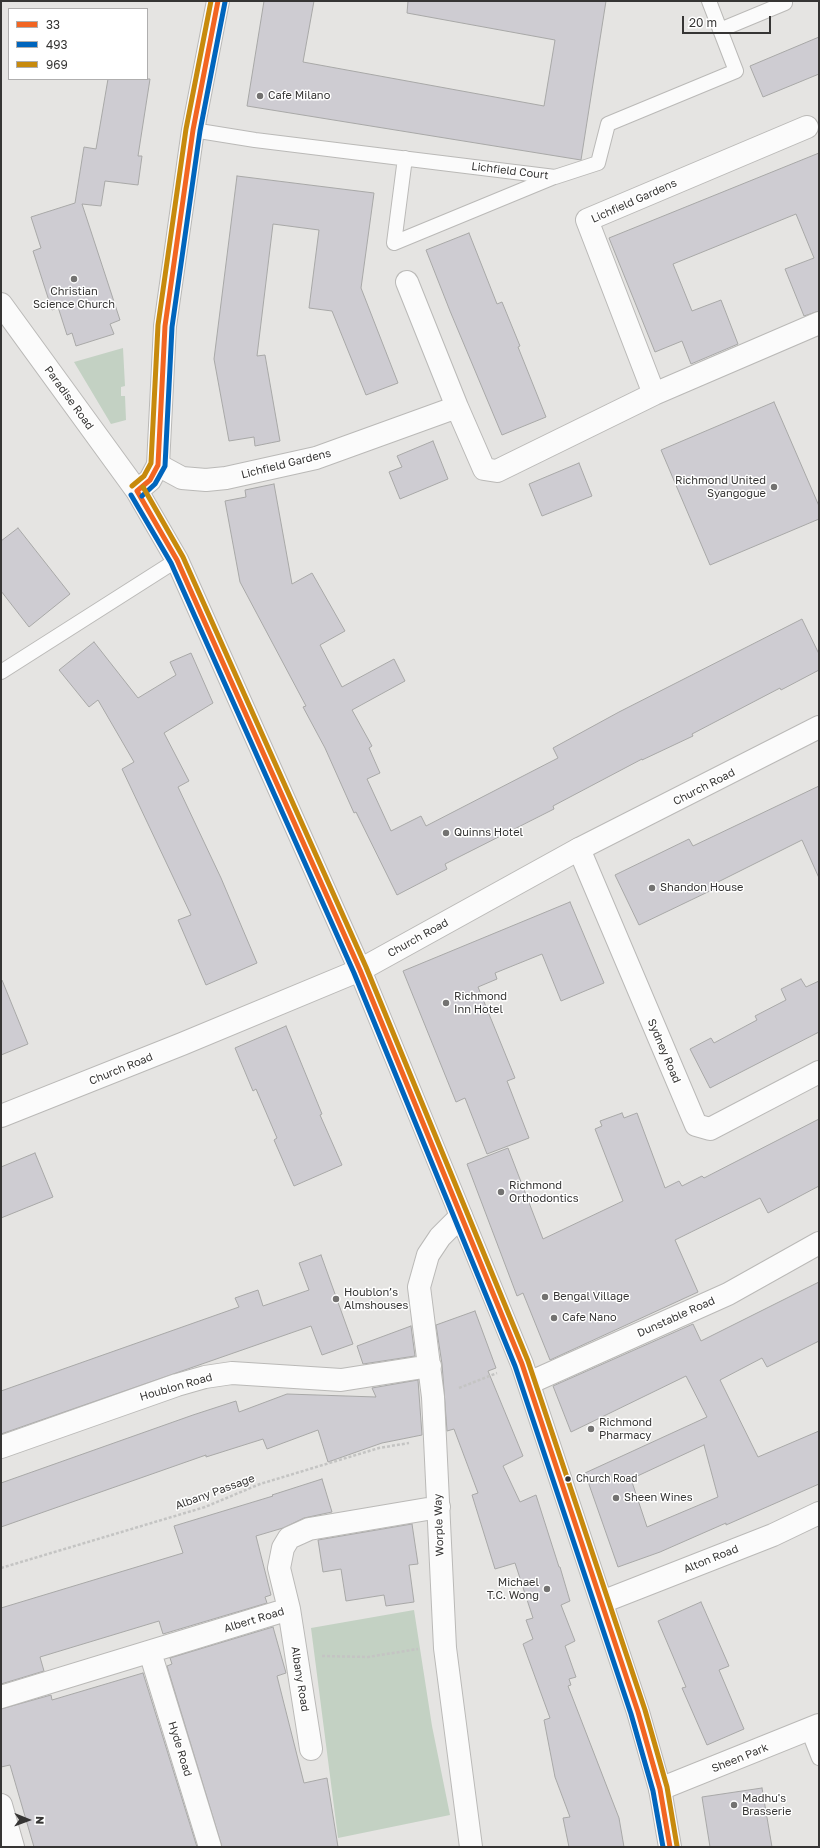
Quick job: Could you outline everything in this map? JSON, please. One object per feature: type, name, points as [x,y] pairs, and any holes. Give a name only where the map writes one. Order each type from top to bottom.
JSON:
[{"type":"street","points":[[137,491],[150,480],[158,465],[165,326],[193,130],[218,1]]},
{"type":"street","name":"Lichfield Gardens","points":[[654,394],[587,220],[807,127]]},
{"type":"street","points":[[407,282],[484,469],[497,471],[654,394],[819,323]]},
{"type":"street","name":"Paradise Road","points":[[1,304],[137,491],[177,560],[360,970],[525,1373],[638,1712],[660,1789],[670,1847]]},
{"type":"street","name":"Lichfield Gardens","points":[[158,465],[182,478],[206,480],[226,478],[316,458],[457,406]]},
{"type":"street","name":"Church Road","points":[[1,1116],[182,1044],[360,970],[579,849],[819,727]]},
{"type":"street","name":"Sydney Road","points":[[579,849],[696,1125],[710,1129],[819,1072]]},
{"type":"street","name":"Worple Way","points":[[461,1216],[440,1237],[428,1255],[419,1287],[430,1366],[436,1438],[445,1648],[471,1847]]},
{"type":"street","name":"Dunstable Road","points":[[525,1373],[728,1294],[819,1243]]},
{"type":"street","name":"Houblon Road","points":[[1,1447],[177,1385],[205,1377],[232,1373],[341,1380],[430,1366]]},
{"type":"street","name":"Albert Road","points":[[1,1697],[289,1609],[278,1568],[283,1548],[290,1538],[309,1529],[439,1507]]},
{"type":"street","name":"Alton Road","points":[[602,1602],[773,1534],[819,1513]]},
{"type":"street","name":"Albany Road","points":[[289,1609],[311,1749]]},
{"type":"street","name":"Hyde Road","points":[[150,1652],[210,1847]]},
{"type":"street","name":"Sheen Park","points":[[660,1789],[814,1727]]},
{"type":"street","points":[[1,1805],[13,1847]]},
{"type":"lane","name":"Lichfield Court","points":[[193,130],[255,140],[555,177],[598,163],[608,124],[736,71],[709,1]]},
{"type":"lane","points":[[720,30],[785,3]]},
{"type":"lane","points":[[405,158],[394,243],[555,177]]},
{"type":"lane","points":[[1,672],[177,560]]},
{"type":"lane","points":[[814,1727],[819,1758]]},
{"type":"path","points":[[433,1398],[525,1373]]},
{"type":"path","name":"Albany Passage","points":[[1,1568],[205,1507],[260,1484],[371,1451],[436,1438]]},
{"type":"path","points":[[297,1660],[314,1656],[347,1655],[368,1657],[419,1649],[445,1648]]},
{"type":"green space","points":[[123,348],[125,386],[121,387],[121,396],[125,396],[126,420],[111,424],[74,362]]},
{"type":"green space","points":[[414,1610],[432,1726],[450,1815],[338,1838],[311,1628]]},
{"type":"building","points":[[264,1],[314,1],[303,62],[544,106],[555,40],[407,13],[408,1],[606,1],[581,160],[247,106]]},
{"type":"building","points":[[819,37],[819,74],[763,97],[750,66]]},
{"type":"building","points":[[150,79],[138,156],[142,156],[138,185],[105,181],[101,206],[82,204],[120,320],[110,324],[114,334],[76,346],[72,333],[67,335],[58,307],[52,310],[33,251],[41,248],[31,217],[75,203],[84,147],[96,149],[108,80]]},
{"type":"building","points":[[819,153],[819,311],[804,316],[785,269],[814,258],[796,214],[673,264],[692,311],[721,300],[738,344],[691,364],[682,341],[655,352],[609,238]]},
{"type":"building","points":[[237,176],[374,193],[361,288],[398,383],[366,395],[332,311],[309,308],[319,230],[273,224],[257,356],[265,355],[280,441],[255,446],[254,437],[229,441],[214,359]]},
{"type":"building","points":[[469,233],[497,304],[502,302],[546,417],[502,435],[426,250]]},
{"type":"building","name":"Richmond United Syangogue","points":[[774,402],[819,506],[819,519],[710,565],[661,450]]},
{"type":"building","points":[[433,441],[448,479],[400,499],[389,472],[402,467],[397,456]]},
{"type":"building","points":[[579,463],[592,496],[542,516],[529,484]]},
{"type":"building","points":[[274,484],[292,584],[312,573],[345,631],[320,645],[342,687],[394,659],[405,681],[352,710],[372,746],[369,748],[380,773],[367,779],[391,831],[421,816],[426,826],[558,758],[553,748],[619,712],[802,619],[819,654],[819,670],[781,690],[780,688],[692,734],[693,736],[642,759],[553,806],[554,809],[445,864],[447,869],[397,895],[356,812],[354,813],[325,748],[303,707],[306,706],[240,582],[225,501],[246,497],[245,490]]},
{"type":"building","points":[[18,528],[70,594],[29,627],[1,591],[1,541]]},
{"type":"building","points":[[94,642],[138,698],[176,675],[170,662],[191,653],[213,703],[164,733],[189,781],[178,787],[221,878],[257,963],[206,985],[178,920],[191,915],[122,769],[134,762],[98,700],[89,707],[59,670]]},
{"type":"building","points":[[819,786],[819,878],[802,840],[712,885],[714,889],[639,925],[615,875],[689,839],[693,846]]},
{"type":"building","name":"Richmond Inn Hotel","points":[[570,902],[604,983],[561,1001],[542,954],[495,973],[497,979],[478,987],[515,1078],[507,1081],[529,1138],[487,1154],[465,1098],[456,1102],[403,971]]},
{"type":"building","points":[[801,979],[806,987],[819,981],[819,1032],[710,1088],[690,1049],[711,1038],[714,1043],[757,1020],[755,1016],[786,1000],[781,989]]},
{"type":"building","points":[[1,980],[28,1044],[1,1055]]},
{"type":"building","points":[[286,1026],[322,1114],[320,1115],[342,1165],[294,1186],[274,1140],[277,1138],[256,1089],[253,1091],[235,1048]]},
{"type":"building","points":[[622,1113],[624,1118],[637,1113],[665,1188],[679,1181],[682,1186],[702,1176],[704,1178],[819,1119],[819,1186],[768,1213],[760,1198],[675,1240],[698,1292],[550,1360],[523,1293],[517,1296],[467,1164],[508,1148],[543,1239],[623,1201],[595,1129],[602,1126],[600,1121]]},
{"type":"building","points":[[35,1153],[53,1197],[1,1218],[1,1167]]},
{"type":"building","points":[[321,1255],[353,1344],[322,1355],[311,1326],[1,1434],[1,1391],[239,1307],[235,1298],[258,1290],[263,1306],[309,1290],[299,1263]]},
{"type":"building","points":[[819,1282],[819,1341],[767,1367],[762,1358],[720,1380],[758,1457],[819,1431],[819,1484],[726,1525],[726,1523],[660,1552],[618,1567],[585,1473],[707,1417],[686,1376],[571,1432],[553,1386],[693,1324],[701,1341]],"holes":[[[704,1445],[718,1497],[647,1527],[631,1479]]]},
{"type":"building","points":[[475,1311],[496,1368],[488,1371],[523,1456],[503,1466],[520,1502],[536,1495],[560,1567],[570,1601],[561,1605],[575,1641],[565,1646],[576,1677],[569,1679],[571,1685],[568,1686],[619,1818],[624,1847],[569,1847],[563,1818],[570,1817],[555,1777],[544,1720],[550,1718],[523,1644],[533,1639],[526,1620],[533,1618],[515,1563],[495,1569],[472,1495],[478,1493],[454,1429],[447,1431],[442,1364],[436,1325]]},
{"type":"building","points":[[411,1326],[415,1356],[363,1364],[357,1346]]},
{"type":"building","points":[[418,1380],[422,1435],[382,1443],[328,1462],[318,1430],[267,1449],[263,1439],[206,1457],[206,1455],[1,1527],[1,1483],[193,1415],[236,1401],[239,1412],[287,1394],[376,1397],[372,1388]]},
{"type":"building","points":[[322,1479],[332,1512],[304,1518],[283,1528],[256,1536],[271,1595],[265,1597],[267,1603],[163,1634],[159,1621],[40,1657],[44,1671],[1,1684],[1,1608],[183,1553],[174,1526],[273,1496],[272,1495]]},
{"type":"building","points":[[412,1524],[418,1564],[409,1565],[414,1602],[386,1606],[384,1595],[346,1601],[341,1569],[323,1572],[318,1540]]},
{"type":"building","points":[[701,1602],[729,1666],[719,1670],[744,1729],[707,1745],[682,1688],[686,1687],[658,1621]]},
{"type":"building","points":[[273,1627],[286,1673],[277,1676],[304,1783],[327,1778],[338,1847],[222,1847],[167,1666],[172,1664],[170,1658]]},
{"type":"building","points":[[143,1673],[197,1847],[34,1847],[10,1765],[1,1767],[1,1709],[51,1695],[52,1700]]},
{"type":"building","points":[[762,1788],[772,1847],[710,1847],[702,1797]]},
{"type":"transit line","name":"969","points":[[132,486],[144,476],[151,463],[158,325],[186,129],[211,1]]},
{"type":"transit line","name":"33","points":[[137,491],[150,480],[158,465],[165,326],[193,130],[218,1]]},
{"type":"transit line","name":"493","points":[[142,496],[155,484],[165,466],[172,327],[200,131],[225,2]]},
{"type":"transit line","name":"969","points":[[143,487],[183,557],[366,967],[528,1361],[645,1710],[667,1787],[677,1846]]},
{"type":"transit line","name":"33","points":[[137,491],[177,560],[360,970],[522,1364],[638,1712],[660,1789],[670,1847]]},
{"type":"transit line","name":"493","points":[[131,495],[171,563],[354,973],[515,1366],[631,1714],[653,1791],[663,1847]]},
{"type":"place","name":"Cafe Milano","points":[[260,96]]},
{"type":"place","name":"Christian Science Church","points":[[74,279]]},
{"type":"place","name":"Richmond United Syangogue","points":[[774,487]]},
{"type":"place","name":"Quinns Hotel","points":[[446,833]]},
{"type":"place","name":"Shandon House","points":[[652,888]]},
{"type":"place","name":"Richmond Inn Hotel","points":[[446,1003]]},
{"type":"place","name":"Richmond Orthodontics","points":[[501,1192]]},
{"type":"place","name":"Bengal Village","points":[[545,1297]]},
{"type":"place","name":"Houblon’s Almshouses","points":[[336,1299]]},
{"type":"place","name":"Cafe Nano","points":[[554,1318]]},
{"type":"place","name":"Richmond Pharmacy","points":[[591,1429]]},
{"type":"place","name":"Church Road","points":[[568,1479]]},
{"type":"place","name":"Sheen Wines","points":[[616,1498]]},
{"type":"place","name":"Michael T.C. Wong","points":[[547,1589]]},
{"type":"place","name":"Madhu's Brasserie","points":[[734,1805]]}]
